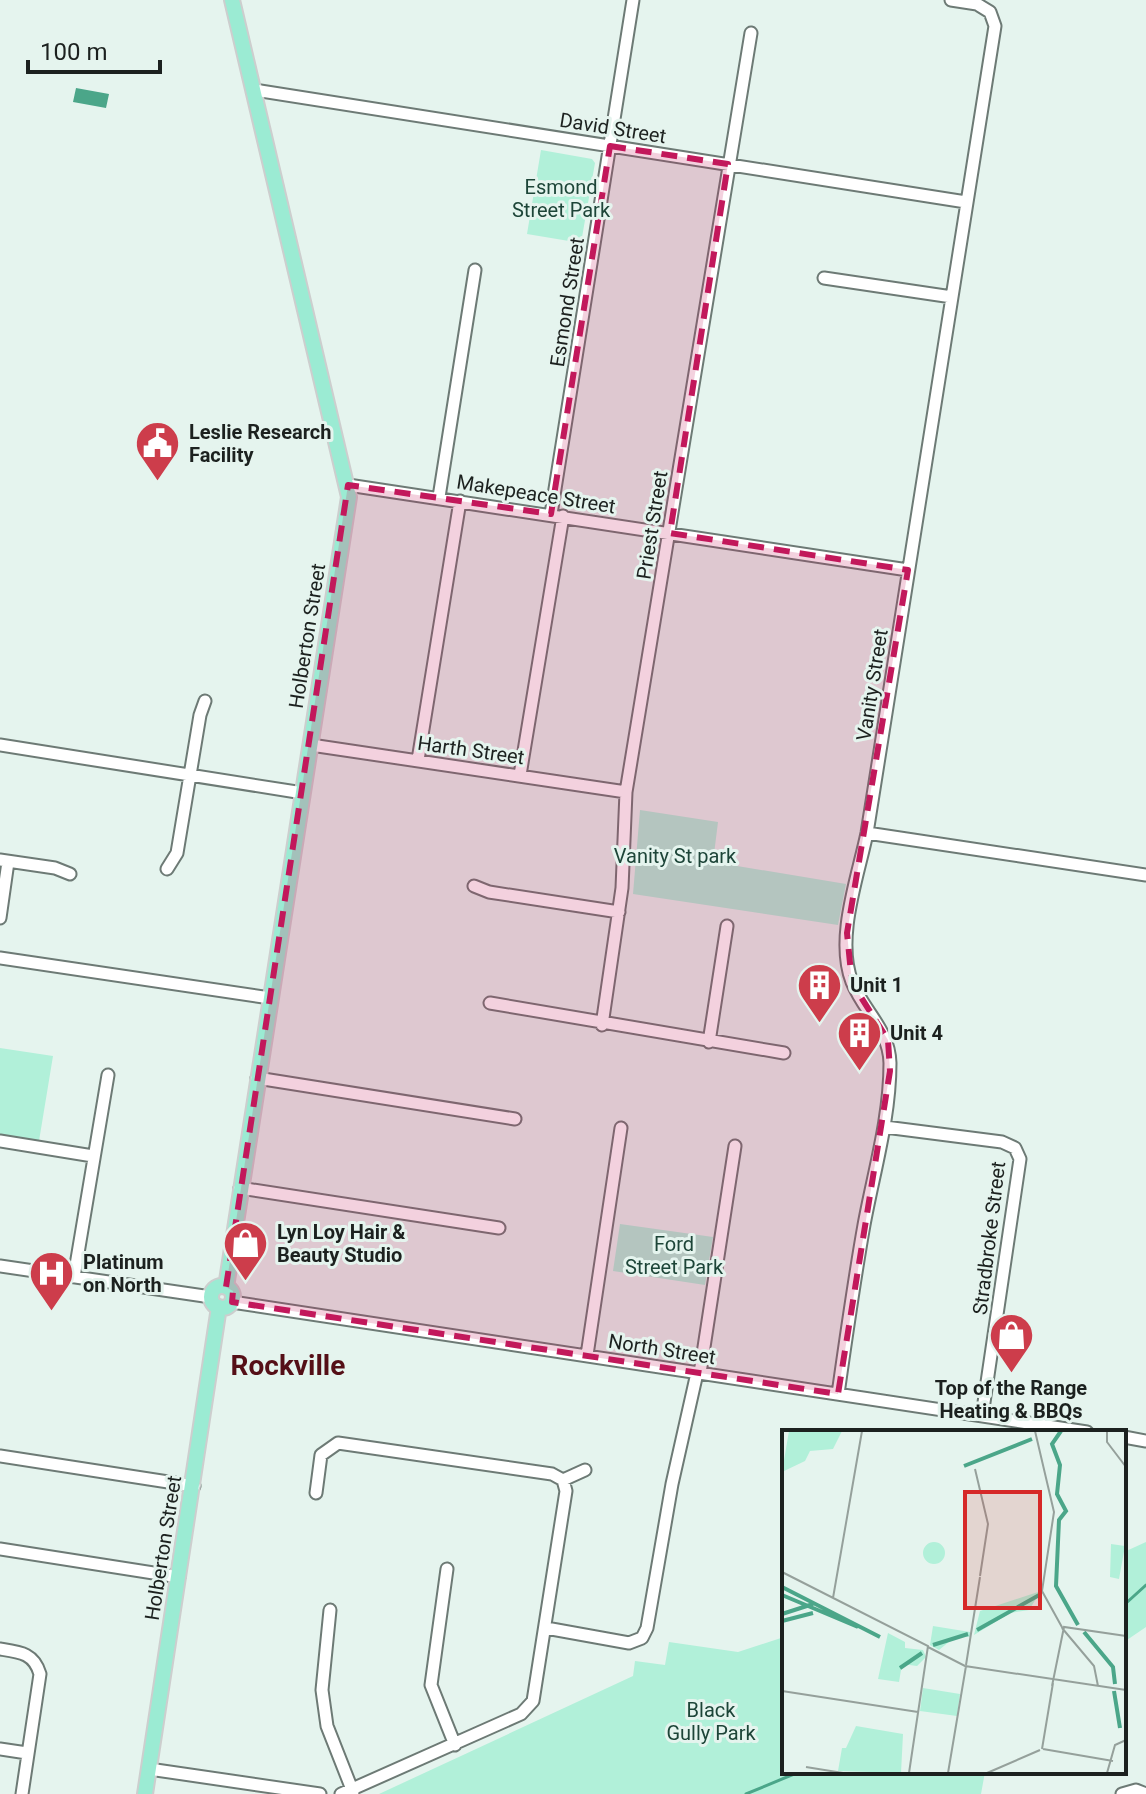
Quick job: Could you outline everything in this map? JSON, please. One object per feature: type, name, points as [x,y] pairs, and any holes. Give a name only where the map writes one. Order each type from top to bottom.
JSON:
[{"type":"main road","name":"Holberton Street","points":[[145,1794],[221,1302],[215,1289],[226,1287],[311,745],[348,485],[232,0]]},
{"type":"street","name":"Esmond Street","points":[[520,775],[633,0]]},
{"type":"street","name":"Vanity Street","points":[[838,1394],[864,1225],[885,1127],[888,1040],[852,983],[846,956],[995,26],[990,12],[977,4],[951,0]]},
{"type":"street","name":"Priest Street","points":[[602,1025],[619,912],[626,792],[751,33]]},
{"type":"street","name":"David Street","points":[[254,90],[966,202]]},
{"type":"street","points":[[439,497],[475,270]]},
{"type":"street","points":[[824,278],[952,297]]},
{"type":"street","name":"Makepeace Street","points":[[348,485],[908,570]]},
{"type":"street","points":[[418,760],[460,501]]},
{"type":"street","points":[[167,869],[177,853],[205,701]]},
{"type":"street","points":[[0,745],[303,793]]},
{"type":"street","name":"Harth Street","points":[[311,745],[626,792]]},
{"type":"street","points":[[867,833],[1146,875]]},
{"type":"street","points":[[0,918],[4,861],[55,868],[70,874]]},
{"type":"street","points":[[474,886],[489,892],[619,912]]},
{"type":"street","points":[[709,1042],[727,926]]},
{"type":"street","points":[[0,958],[270,998]]},
{"type":"street","points":[[490,1003],[602,1025],[784,1053]]},
{"type":"street","points":[[74,1277],[108,1075]]},
{"type":"street","points":[[257,1078],[515,1119]]},
{"type":"street","name":"Stradbroke Street","points":[[885,1127],[1002,1142],[1015,1148],[1020,1159],[982,1416]]},
{"type":"street","points":[[587,1355],[621,1128]]},
{"type":"street","points":[[0,1141],[93,1156]]},
{"type":"street","points":[[546,1628],[629,1643],[642,1638],[647,1628],[672,1484],[698,1373],[735,1146]]},
{"type":"street","points":[[240,1188],[499,1228]]},
{"type":"street","name":"North Street","points":[[0,1266],[1074,1430]]},
{"type":"street","points":[[1126,1437],[1146,1441]]},
{"type":"street","points":[[316,1493],[321,1455],[338,1443],[552,1474],[563,1480],[566,1491],[533,1701],[521,1714],[347,1793],[327,1726],[322,1690],[330,1610]]},
{"type":"street","points":[[0,1456],[194,1486]]},
{"type":"street","points":[[563,1480],[585,1470]]},
{"type":"street","points":[[0,1549],[179,1577]]},
{"type":"street","points":[[447,1569],[431,1685],[455,1745]]},
{"type":"street","points":[[0,1649],[26,1653],[37,1662],[40,1674],[22,1794]]},
{"type":"street","points":[[0,1749],[27,1753]]},
{"type":"street","points":[[149,1769],[320,1794]]},
{"type":"street","points":[[1122,1794],[1136,1790],[1146,1794]]},
{"type":"highlighted area","points":[[610,146],[728,164],[670,533],[908,570],[847,933],[852,983],[888,1040],[890,1071],[838,1394],[232,1302],[233,1291],[226,1287],[348,485],[551,514]]},
{"type":"green space","name":"Esmond Street Park","points":[[541,150],[592,159],[595,163],[581,243],[527,234]]},
{"type":"green space","name":"Vanity St park","points":[[640,810],[718,822],[713,862],[846,884],[838,925],[633,894]]},
{"type":"green space","points":[[0,1048],[53,1056],[39,1141],[0,1134]]},
{"type":"green space","name":"Ford Street Park","points":[[620,1224],[713,1237],[705,1285],[613,1271]]},
{"type":"green space","points":[[1146,1542],[1146,1627],[1126,1641],[1126,1551]]},
{"type":"green space","name":"Black Gully Park","points":[[782,1638],[782,1774],[985,1774],[981,1794],[379,1794],[633,1676],[635,1661],[665,1665],[669,1642],[738,1652]]},
{"type":"shaded area","points":[[76,88],[109,94],[106,108],[73,102]]},
{"type":"waterway","points":[[1126,1603],[1146,1585]]},
{"type":"waterway","points":[[746,1794],[794,1774]]},
{"type":"place","name":"Leslie Research Facility","points":[[158,483]]},
{"type":"place","name":"Unit 1","points":[[819,1024]]},
{"type":"place","name":"Unit 4","points":[[859,1072]]},
{"type":"place","name":"Lyn Loy Hair & Beauty Studio","points":[[246,1283]]},
{"type":"place","name":"Platinum on North","points":[[52,1312]]},
{"type":"place","name":"Top of the Range Heating & BBQs","points":[[1011,1375]]},
{"type":"district","name":"Rockville","points":[[288,1365]]}]
